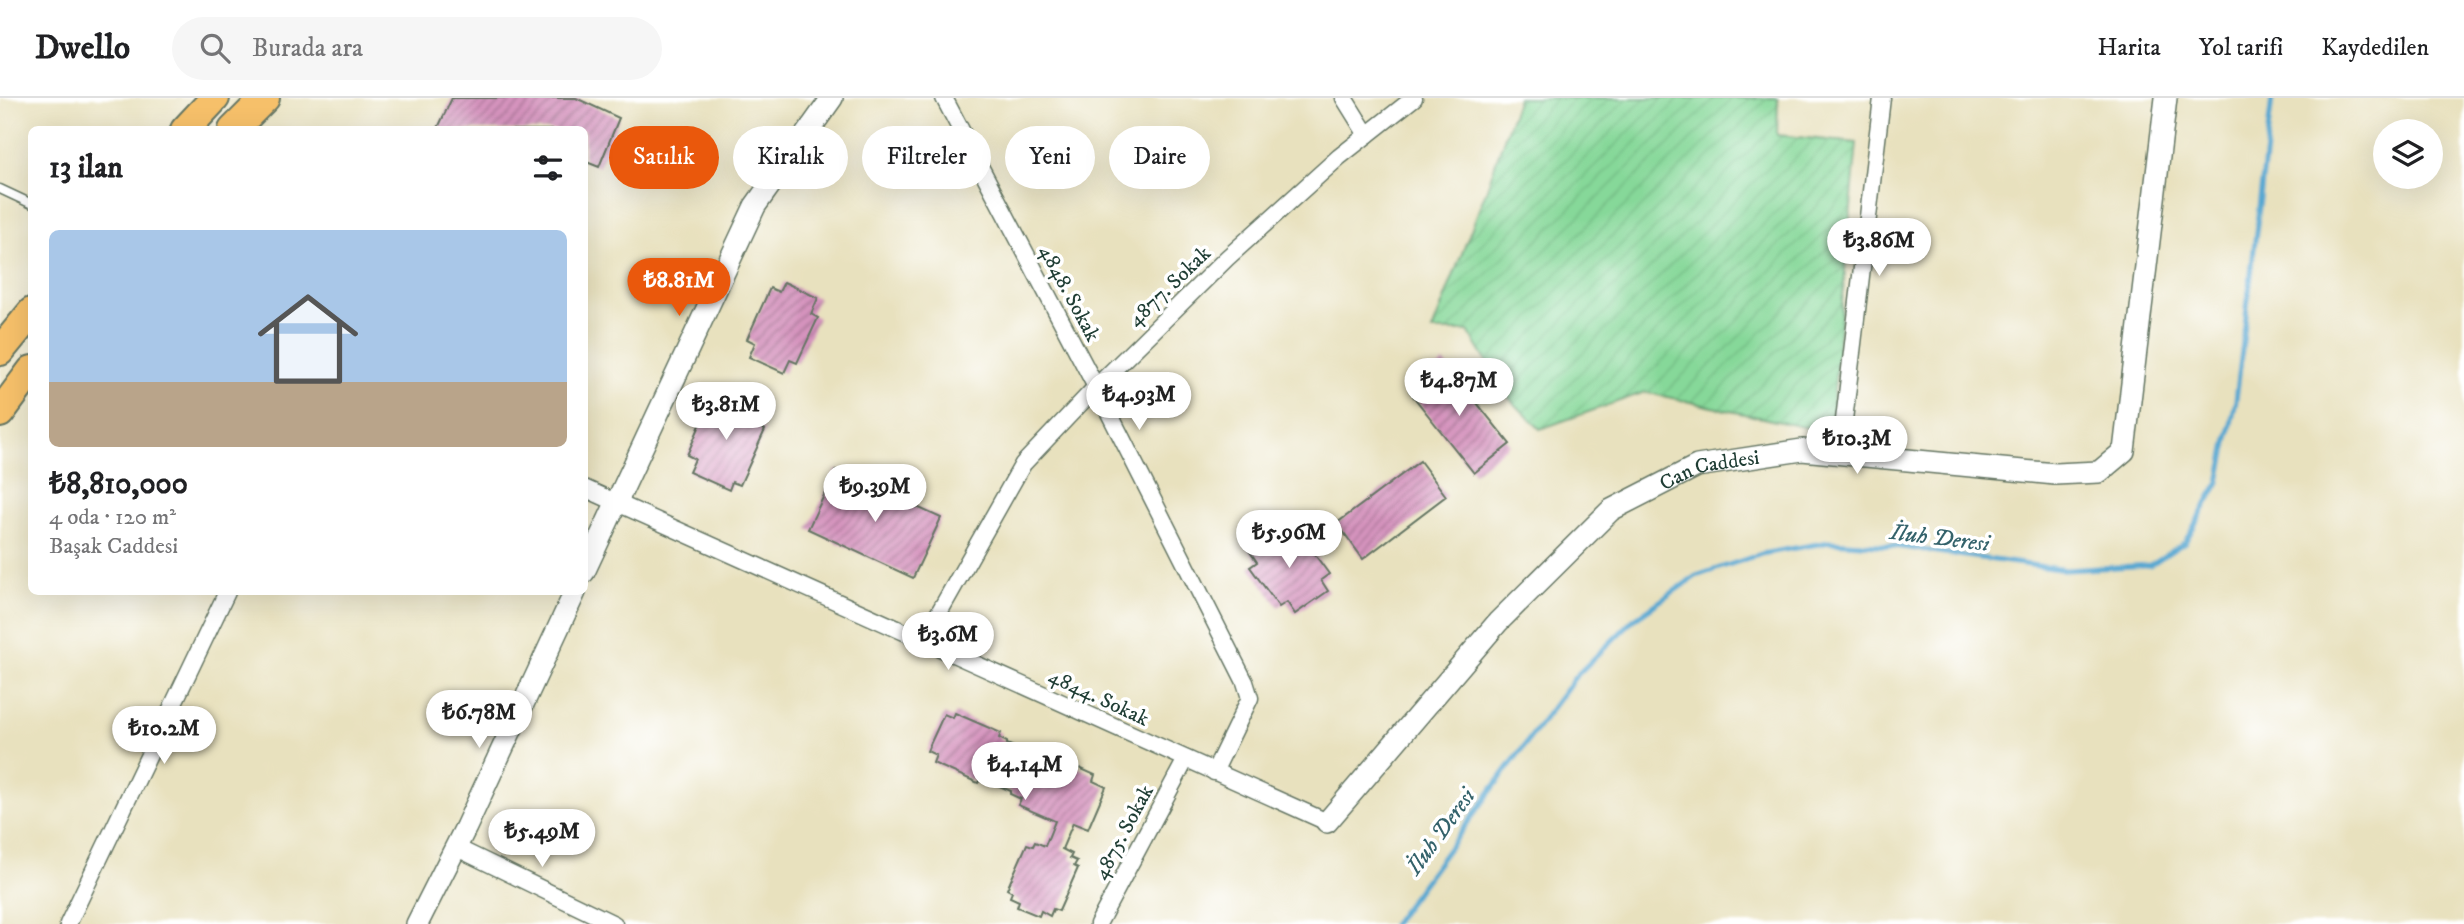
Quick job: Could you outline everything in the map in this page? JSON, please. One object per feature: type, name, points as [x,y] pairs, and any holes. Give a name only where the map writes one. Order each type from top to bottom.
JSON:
[{"type":"highway","points":[[190,126],[215,98]]},
{"type":"highway","points":[[237,126],[265,98]]},
{"type":"highway","points":[[0,351],[28,317]]},
{"type":"highway","points":[[0,413],[28,375]]},
{"type":"street","points":[[588,564],[755,206],[832,98]]},
{"type":"street","name":"4848. Sokak","points":[[944,98],[1096,387],[1245,682],[1250,698],[1214,772]]},
{"type":"street","points":[[1344,98],[1367,135]]},
{"type":"street","name":"4877. Sokak","points":[[923,641],[1023,464],[1096,387],[1227,258],[1339,157],[1414,98]]},
{"type":"street","points":[[1840,454],[1882,98]]},
{"type":"street","name":"Can Caddesi","points":[[1327,822],[1498,622],[1611,510],[1697,466],[1802,450],[2055,474],[2099,472],[2124,451],[2166,98]]},
{"type":"street","name":"4844. Sokak","points":[[588,490],[1327,822]]},
{"type":"street","points":[[68,924],[226,595]]},
{"type":"street","points":[[417,924],[466,827],[574,595]]},
{"type":"street","name":"4875. Sokak","points":[[1098,924],[1186,759]]},
{"type":"street","points":[[455,847],[614,924]]},
{"type":"lane","points":[[0,189],[28,202]]},
{"type":"green space","points":[[1518,98],[1778,98],[1777,135],[1857,143],[1830,433],[1645,392],[1540,429],[1509,398],[1468,331],[1432,331],[1486,191]]},
{"type":"building","points":[[452,98],[576,98],[619,118],[616,126],[609,126],[609,142],[599,167],[588,163],[588,126],[439,126]]},
{"type":"building","points":[[784,282],[818,298],[811,314],[818,318],[797,363],[790,360],[784,373],[749,357],[755,343],[747,339],[770,288],[779,292]]},
{"type":"building","points":[[1444,362],[1510,444],[1474,473],[1409,391]]},
{"type":"building","points":[[723,395],[765,414],[759,427],[765,430],[740,485],[732,482],[729,490],[689,472],[695,459],[687,455],[710,402],[718,406]]},
{"type":"building","points":[[1420,461],[1446,496],[1363,559],[1337,523]]},
{"type":"building","points":[[836,470],[941,518],[913,578],[808,529]]},
{"type":"building","points":[[1281,525],[1291,539],[1299,533],[1329,574],[1321,580],[1328,591],[1295,614],[1287,602],[1279,607],[1250,567],[1257,562],[1248,549]]},
{"type":"building","points":[[955,713],[1001,733],[999,738],[1007,744],[1041,759],[1044,752],[1095,775],[1093,781],[1106,787],[1088,829],[1073,823],[1062,849],[1072,854],[1070,858],[1077,861],[1074,866],[1078,868],[1059,911],[1053,909],[1050,916],[1041,911],[1039,916],[1017,907],[1019,901],[1010,897],[1012,892],[1007,889],[1027,844],[1033,846],[1035,842],[1045,846],[1055,821],[1018,805],[1021,799],[1010,794],[1011,791],[981,778],[978,783],[933,763],[936,755],[927,751],[944,714],[953,718]]},
{"type":"waterway","name":"İluh Deresi","points":[[1393,924],[1575,677],[1633,620],[1696,576],[1761,554],[1830,542],[1894,546],[2066,570],[2150,565],[2185,542],[2219,482],[2236,400],[2272,98]]}]
